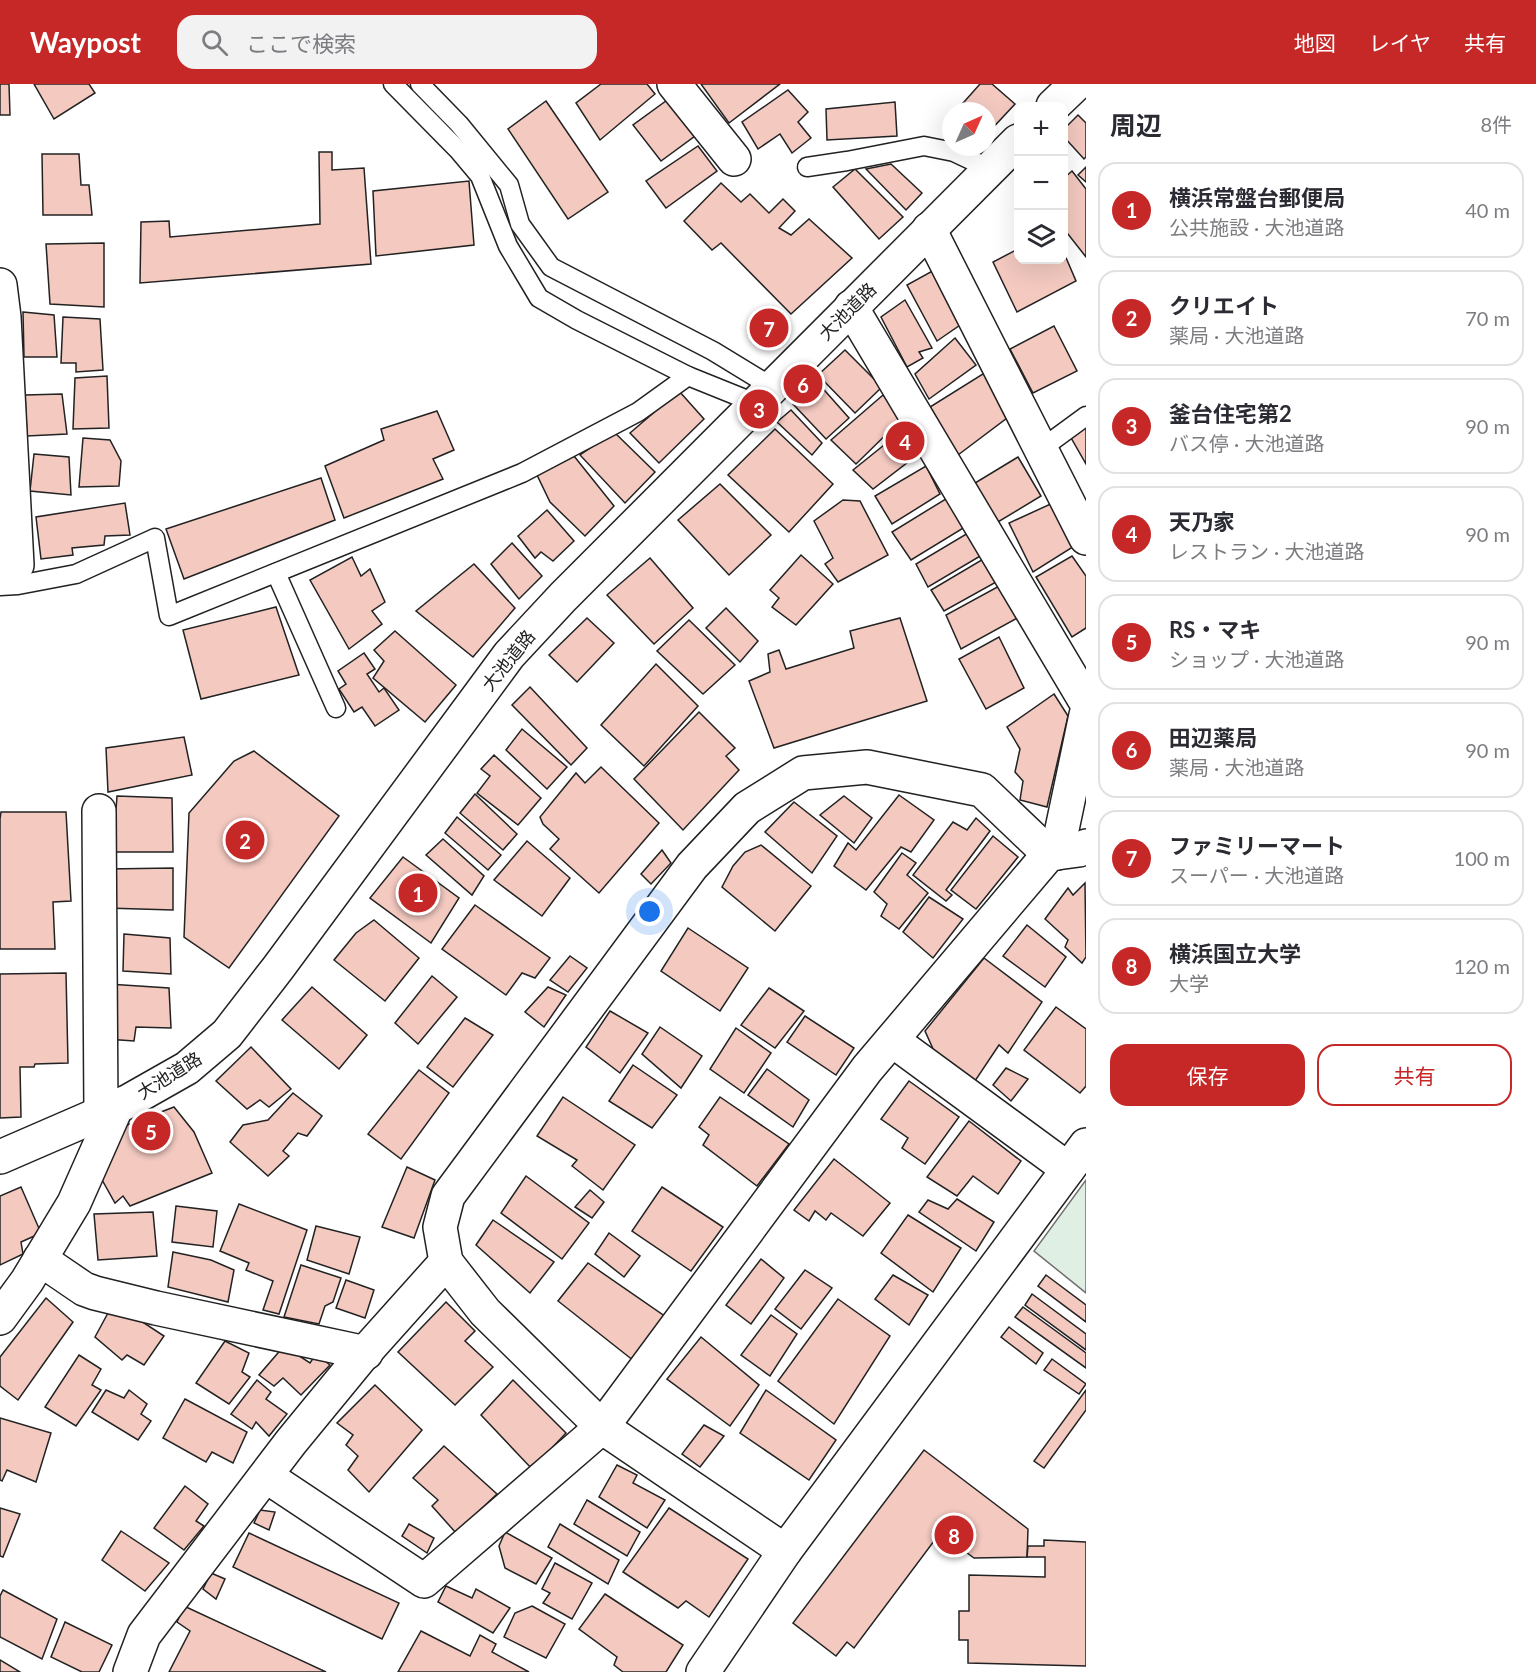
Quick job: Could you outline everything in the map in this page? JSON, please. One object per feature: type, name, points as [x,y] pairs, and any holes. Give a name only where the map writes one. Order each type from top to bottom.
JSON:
[{"type":"street","points":[[674,84],[734,159]]},
{"type":"street","points":[[1057,102],[1076,84]]},
{"type":"street","name":"大池道路","points":[[0,1157],[109,1109],[187,1068],[227,1034],[509,655],[563,597],[1014,145]]},
{"type":"street","points":[[929,229],[1086,538]]},
{"type":"street","points":[[0,285],[4,317],[17,565],[0,566]]},
{"type":"street","points":[[851,307],[1076,662],[1086,702]]},
{"type":"street","points":[[266,1476],[424,1581],[602,1427],[867,1069],[1064,851],[1086,715]]},
{"type":"street","points":[[784,1551],[602,1427],[484,1312],[446,1262],[440,1227],[448,1196],[692,866],[747,808],[803,773],[867,767],[982,790],[1064,851]]},
{"type":"street","points":[[0,1318],[27,1281],[74,1203],[109,1109],[99,811]]},
{"type":"street","points":[[703,1672],[784,1551],[1077,1157],[892,1040]]},
{"type":"street","points":[[40,1259],[84,1289],[95,1293],[366,1353]]},
{"type":"street","points":[[130,1672],[144,1635],[291,1442],[446,1262]]},
{"type":"lane","points":[[393,84],[459,151],[480,176],[508,246],[539,298],[577,320],[688,376],[764,395]]},
{"type":"lane","points":[[420,84],[459,124],[509,185],[520,224],[551,267],[712,351],[764,395]]},
{"type":"lane","points":[[807,167],[924,146],[954,152],[990,169]]},
{"type":"lane","points":[[0,586],[18,585],[76,574],[154,538],[169,616],[522,473],[638,412],[688,376]]},
{"type":"lane","points":[[1041,449],[1086,416]]},
{"type":"lane","points":[[276,573],[336,708]]},
{"type":"green space","points":[[1086,1180],[1086,1293],[1034,1251]]},
{"type":"building","points":[[0,84],[9,84],[10,115],[0,115]]},
{"type":"building","points":[[34,84],[89,84],[95,93],[54,119]]},
{"type":"building","points":[[601,84],[647,84],[655,94],[600,140],[576,103]]},
{"type":"building","points":[[701,84],[780,84],[729,123]]},
{"type":"building","points":[[980,84],[992,84],[1014,105],[996,124],[996,102],[964,102]]},
{"type":"building","points":[[788,90],[808,112],[798,122],[811,138],[792,153],[780,134],[758,149],[742,122]]},
{"type":"building","points":[[670,98],[695,136],[661,161],[633,125]]},
{"type":"building","points":[[546,101],[608,192],[568,219],[508,129]]},
{"type":"building","points":[[895,102],[897,136],[827,140],[826,109]]},
{"type":"building","points":[[1078,115],[1086,123],[1086,157],[1084,159],[1068,141],[1068,125]]},
{"type":"building","points":[[698,146],[717,171],[666,208],[646,181]]},
{"type":"building","points":[[319,152],[332,152],[332,170],[364,168],[371,264],[140,283],[141,222],[169,221],[170,237],[320,224]]},
{"type":"building","points":[[42,154],[79,154],[81,185],[89,185],[92,215],[43,215]]},
{"type":"building","points":[[891,164],[922,193],[906,210],[866,169]]},
{"type":"building","points":[[1086,167],[1086,182],[1078,175]]},
{"type":"building","points":[[855,169],[903,217],[879,239],[833,187]]},
{"type":"building","points":[[1072,171],[1086,189],[1086,257],[1068,234],[1068,174]]},
{"type":"building","points":[[469,181],[474,245],[376,256],[373,191]]},
{"type":"building","points":[[721,183],[741,202],[750,194],[769,213],[783,199],[795,211],[779,228],[791,235],[809,219],[852,258],[791,314],[721,243],[712,250],[684,221]]},
{"type":"building","points":[[104,243],[104,307],[50,304],[46,244]]},
{"type":"building","points":[[1014,251],[1014,264],[1068,262],[1076,281],[1017,312],[993,262]]},
{"type":"building","points":[[936,269],[963,323],[937,341],[907,285]]},
{"type":"building","points":[[905,300],[932,348],[919,352],[923,358],[907,367],[881,317]]},
{"type":"building","points":[[23,312],[54,315],[57,357],[24,357]]},
{"type":"building","points":[[63,317],[100,319],[103,370],[76,372],[76,363],[61,363]]},
{"type":"building","points":[[1054,326],[1077,371],[1033,393],[1010,349]]},
{"type":"building","points":[[955,338],[976,365],[929,399],[915,374]]},
{"type":"building","points":[[845,350],[882,387],[855,413],[818,375]]},
{"type":"building","points":[[986,372],[1011,415],[958,455],[930,407]]},
{"type":"building","points":[[107,376],[109,428],[73,429],[75,378]]},
{"type":"building","points":[[818,383],[849,418],[826,439],[793,404]]},
{"type":"building","points":[[679,391],[704,419],[659,463],[630,433]]},
{"type":"building","points":[[62,394],[67,434],[27,436],[25,395]]},
{"type":"building","points":[[883,395],[903,418],[856,464],[831,440]]},
{"type":"building","points":[[791,410],[822,443],[812,455],[777,422]]},
{"type":"building","points":[[437,411],[454,450],[433,459],[443,479],[344,518],[325,466],[384,440],[381,429]]},
{"type":"building","points":[[1086,426],[1086,464],[1070,436]]},
{"type":"building","points":[[775,429],[833,484],[789,532],[728,475]]},
{"type":"building","points":[[904,429],[921,452],[873,489],[853,470]]},
{"type":"building","points":[[614,432],[655,472],[625,503],[580,455]]},
{"type":"building","points":[[83,438],[110,440],[121,461],[119,486],[79,487]]},
{"type":"building","points":[[34,454],[69,457],[71,495],[30,491]]},
{"type":"building","points":[[574,456],[614,506],[585,536],[550,502],[537,475]]},
{"type":"building","points":[[1018,457],[1041,496],[998,522],[975,483]]},
{"type":"building","points":[[926,466],[940,494],[892,524],[875,496]]},
{"type":"building","points":[[321,478],[335,520],[184,579],[166,529]]},
{"type":"building","points":[[720,484],[771,535],[729,575],[678,520]]},
{"type":"building","points":[[949,497],[965,527],[911,560],[892,532]]},
{"type":"building","points":[[843,500],[860,501],[888,555],[838,582],[825,564],[833,558],[814,521]]},
{"type":"building","points":[[1055,502],[1076,545],[1033,572],[1009,523]]},
{"type":"building","points":[[125,503],[130,535],[105,536],[104,545],[72,548],[73,555],[41,559],[36,517]]},
{"type":"building","points":[[547,510],[574,541],[553,561],[541,552],[535,558],[518,536]]},
{"type":"building","points":[[968,533],[982,555],[928,587],[916,564]]},
{"type":"building","points":[[512,543],[542,576],[519,599],[491,564]]},
{"type":"building","points":[[801,555],[833,584],[796,625],[772,607],[779,598],[770,590]]},
{"type":"building","points":[[1072,556],[1086,576],[1086,628],[1072,637],[1036,577]]},
{"type":"building","points":[[352,557],[361,576],[370,569],[385,602],[372,611],[382,624],[349,649],[310,580]]},
{"type":"building","points":[[650,558],[693,608],[654,644],[607,595]]},
{"type":"building","points":[[985,558],[998,581],[944,611],[931,590]]},
{"type":"building","points":[[474,564],[515,608],[473,657],[416,611]]},
{"type":"building","points":[[1001,585],[1019,617],[961,649],[946,615]]},
{"type":"building","points":[[276,607],[299,675],[201,699],[183,630]]},
{"type":"building","points":[[726,608],[758,641],[740,662],[706,628]]},
{"type":"building","points":[[587,618],[614,643],[577,682],[549,655]]},
{"type":"building","points":[[900,618],[927,701],[774,748],[749,681],[770,672],[768,654],[779,650],[786,669],[854,648],[850,631]]},
{"type":"building","points":[[689,620],[735,665],[703,694],[657,651]]},
{"type":"building","points":[[395,631],[456,685],[425,722],[373,678],[384,661],[374,650]]},
{"type":"building","points":[[999,637],[1024,688],[986,709],[959,659]]},
{"type":"building","points":[[364,653],[375,669],[367,674],[379,692],[384,688],[399,710],[375,726],[362,707],[354,712],[339,689],[346,684],[338,671]]},
{"type":"building","points":[[656,664],[698,706],[644,766],[601,725]]},
{"type":"building","points":[[530,687],[587,748],[571,765],[512,705]]},
{"type":"building","points":[[1054,694],[1068,716],[1047,807],[1020,800],[1023,781],[1015,772],[1020,749],[1007,727]]},
{"type":"building","points":[[699,712],[735,748],[726,756],[739,770],[683,830],[634,779]]},
{"type":"building","points":[[522,729],[567,767],[547,789],[506,750]]},
{"type":"building","points":[[184,737],[192,775],[108,792],[106,748]]},
{"type":"building","points":[[254,751],[339,816],[229,968],[184,937],[189,813],[234,761]]},
{"type":"building","points":[[494,755],[541,798],[518,825],[477,793],[490,776],[481,769]]},
{"type":"building","points":[[601,767],[659,823],[599,893],[550,849],[559,839],[543,824],[540,817],[576,773],[585,783]]},
{"type":"building","points":[[475,794],[517,834],[503,850],[460,813]]},
{"type":"building","points":[[899,795],[934,820],[911,852],[901,847],[866,890],[834,866],[848,843],[856,850]]},
{"type":"building","points":[[117,796],[172,798],[173,852],[113,852]]},
{"type":"building","points":[[844,796],[872,818],[854,843],[820,815]]},
{"type":"building","points":[[794,802],[837,836],[812,873],[765,832]]},
{"type":"building","points":[[1,812],[66,812],[71,901],[53,902],[55,949],[0,949]]},
{"type":"building","points":[[457,817],[501,855],[488,870],[445,833]]},
{"type":"building","points":[[976,818],[990,831],[946,890],[952,895],[946,901],[913,875],[953,822],[967,830]]},
{"type":"building","points":[[993,836],[1018,857],[976,909],[951,890]]},
{"type":"building","points":[[443,839],[484,876],[472,895],[426,855]]},
{"type":"building","points":[[527,841],[570,878],[542,916],[494,880]]},
{"type":"building","points":[[761,845],[811,886],[775,931],[722,887],[733,866],[745,852]]},
{"type":"building","points":[[662,850],[671,863],[651,884],[641,874]]},
{"type":"building","points":[[902,853],[916,863],[907,875],[928,893],[899,929],[881,916],[887,904],[874,892]]},
{"type":"building","points":[[403,857],[459,898],[431,943],[370,898]]},
{"type":"building","points":[[173,868],[173,910],[106,908],[106,869]]},
{"type":"building","points":[[1085,883],[1086,957],[1082,963],[1065,947],[1068,940],[1045,919],[1068,888],[1073,895]]},
{"type":"building","points":[[929,897],[963,919],[933,958],[903,932]]},
{"type":"building","points":[[475,905],[550,958],[535,978],[522,973],[506,995],[442,949]]},
{"type":"building","points":[[374,920],[419,958],[385,1001],[334,960],[356,933]]},
{"type":"building","points":[[1027,925],[1066,957],[1045,987],[1003,956]]},
{"type":"building","points":[[688,928],[748,968],[720,1011],[661,971]]},
{"type":"building","points":[[124,934],[170,938],[171,974],[123,971]]},
{"type":"building","points":[[570,956],[587,968],[568,992],[550,980]]},
{"type":"building","points":[[984,958],[1042,1002],[1008,1053],[999,1045],[975,1081],[934,1051],[925,1031]]},
{"type":"building","points":[[66,973],[68,1063],[20,1067],[21,1117],[0,1118],[0,974]]},
{"type":"building","points":[[432,976],[457,997],[418,1044],[395,1023]]},
{"type":"building","points":[[108,984],[169,988],[171,1028],[136,1027],[134,1041],[106,1039]]},
{"type":"building","points":[[312,987],[367,1035],[339,1069],[282,1020]]},
{"type":"building","points":[[548,987],[566,995],[544,1027],[525,1012]]},
{"type":"building","points":[[769,988],[804,1011],[775,1048],[741,1025]]},
{"type":"building","points":[[1056,1007],[1086,1029],[1086,1086],[1080,1093],[1024,1050]]},
{"type":"building","points":[[610,1011],[648,1033],[620,1073],[586,1047]]},
{"type":"building","points":[[805,1016],[854,1048],[836,1075],[787,1042]]},
{"type":"building","points":[[465,1018],[493,1035],[453,1087],[427,1067]]},
{"type":"building","points":[[660,1027],[702,1056],[681,1088],[642,1054]]},
{"type":"building","points":[[736,1028],[771,1053],[744,1093],[710,1069]]},
{"type":"building","points":[[251,1047],[291,1089],[269,1107],[260,1100],[247,1109],[216,1081]]},
{"type":"building","points":[[633,1065],[677,1095],[652,1128],[609,1101]]},
{"type":"building","points":[[1006,1068],[1028,1079],[1011,1101],[993,1085]]},
{"type":"building","points":[[767,1069],[809,1100],[793,1127],[748,1095]]},
{"type":"building","points":[[419,1070],[449,1093],[401,1159],[368,1134]]},
{"type":"building","points":[[909,1081],[959,1117],[925,1164],[902,1148],[908,1138],[881,1119]]},
{"type":"building","points":[[293,1093],[322,1116],[307,1136],[298,1133],[283,1151],[289,1156],[268,1176],[230,1142],[243,1125],[268,1120]]},
{"type":"building","points":[[563,1097],[635,1145],[603,1190],[572,1166],[577,1160],[537,1136]]},
{"type":"building","points":[[720,1097],[789,1144],[757,1186],[703,1145],[709,1135],[699,1127]]},
{"type":"building","points":[[174,1107],[194,1132],[212,1173],[130,1206],[123,1196],[115,1203],[101,1178],[127,1125]]},
{"type":"building","points":[[969,1121],[1021,1161],[998,1194],[973,1176],[957,1196],[927,1177]]},
{"type":"building","points":[[834,1159],[890,1203],[863,1236],[831,1213],[826,1220],[815,1211],[809,1221],[794,1210]]},
{"type":"building","points":[[407,1167],[435,1180],[414,1238],[382,1227]]},
{"type":"building","points":[[526,1176],[589,1223],[562,1259],[501,1213]]},
{"type":"building","points":[[21,1187],[41,1233],[21,1242],[23,1254],[0,1265],[0,1196]]},
{"type":"building","points":[[662,1187],[723,1227],[691,1271],[632,1231]]},
{"type":"building","points":[[590,1190],[604,1202],[592,1218],[575,1207]]},
{"type":"building","points":[[957,1199],[994,1222],[976,1251],[919,1212],[928,1200],[948,1209]]},
{"type":"building","points":[[239,1204],[307,1230],[279,1314],[263,1310],[273,1281],[246,1270],[249,1263],[220,1251]]},
{"type":"building","points":[[176,1206],[217,1211],[213,1247],[172,1242]]},
{"type":"building","points":[[153,1212],[157,1256],[98,1260],[94,1214]]},
{"type":"building","points":[[908,1215],[961,1248],[933,1292],[881,1253]]},
{"type":"building","points":[[493,1220],[554,1262],[530,1293],[476,1245]]},
{"type":"building","points":[[316,1226],[360,1237],[349,1274],[307,1260]]},
{"type":"building","points":[[609,1233],[640,1256],[624,1277],[595,1254]]},
{"type":"building","points":[[173,1252],[211,1260],[234,1270],[228,1302],[168,1287]]},
{"type":"building","points":[[761,1259],[784,1278],[751,1324],[726,1305]]},
{"type":"building","points":[[588,1263],[666,1317],[634,1361],[558,1301]]},
{"type":"building","points":[[301,1265],[341,1278],[333,1302],[325,1306],[319,1324],[284,1317]]},
{"type":"building","points":[[805,1270],[832,1288],[801,1329],[775,1309]]},
{"type":"building","points":[[893,1275],[928,1295],[909,1325],[875,1299]]},
{"type":"building","points":[[1046,1275],[1086,1305],[1086,1322],[1038,1286]]},
{"type":"building","points":[[346,1280],[374,1290],[365,1318],[336,1308]]},
{"type":"building","points":[[1032,1294],[1086,1334],[1086,1350],[1025,1305]]},
{"type":"building","points":[[46,1298],[73,1322],[18,1400],[0,1386],[0,1357]]},
{"type":"building","points":[[838,1299],[890,1336],[834,1424],[778,1381]]},
{"type":"building","points":[[446,1302],[475,1331],[465,1341],[493,1367],[455,1405],[398,1352]]},
{"type":"building","points":[[1023,1307],[1086,1353],[1086,1368],[1015,1317]]},
{"type":"building","points":[[108,1313],[135,1317],[164,1336],[144,1365],[127,1355],[122,1360],[95,1337]]},
{"type":"building","points":[[771,1315],[797,1334],[770,1376],[741,1355]]},
{"type":"building","points":[[1009,1327],[1043,1353],[1036,1364],[1001,1337]]},
{"type":"building","points":[[701,1337],[759,1385],[730,1426],[667,1379]]},
{"type":"building","points":[[225,1341],[249,1353],[242,1372],[250,1377],[229,1404],[196,1383]]},
{"type":"building","points":[[284,1346],[310,1363],[316,1354],[330,1365],[301,1395],[283,1378],[274,1386],[259,1375]]},
{"type":"building","points":[[79,1355],[101,1369],[92,1385],[101,1390],[76,1426],[45,1407]]},
{"type":"building","points":[[1052,1359],[1086,1384],[1079,1394],[1044,1370]]},
{"type":"building","points":[[257,1380],[271,1392],[266,1399],[287,1414],[269,1436],[256,1422],[252,1429],[231,1414]]},
{"type":"building","points":[[513,1380],[566,1433],[532,1469],[481,1415]]},
{"type":"building","points":[[375,1385],[422,1430],[369,1492],[348,1470],[358,1456],[346,1445],[353,1435],[337,1423]]},
{"type":"building","points":[[106,1390],[124,1398],[129,1390],[147,1404],[141,1414],[151,1421],[138,1440],[92,1412]]},
{"type":"building","points":[[766,1390],[836,1440],[809,1480],[740,1433]]},
{"type":"building","points":[[1086,1390],[1086,1410],[1044,1468],[1034,1461]]},
{"type":"building","points":[[185,1399],[247,1432],[233,1463],[212,1452],[206,1462],[163,1438]]},
{"type":"building","points":[[0,1418],[51,1433],[36,1482],[7,1470],[2,1481],[0,1480]]},
{"type":"building","points":[[704,1425],[724,1436],[700,1467],[682,1454]]},
{"type":"building","points":[[444,1446],[497,1494],[456,1533],[432,1506],[438,1500],[413,1478]]},
{"type":"building","points":[[924,1450],[1028,1529],[1027,1557],[974,1558],[940,1533],[854,1648],[847,1642],[836,1656],[793,1623]]},
{"type":"building","points":[[617,1465],[637,1475],[633,1483],[665,1500],[647,1528],[599,1497]]},
{"type":"building","points":[[185,1486],[208,1504],[196,1521],[204,1526],[184,1550],[154,1528]]},
{"type":"building","points":[[587,1500],[640,1532],[627,1556],[574,1524]]},
{"type":"building","points":[[0,1508],[20,1514],[3,1557],[0,1556]]},
{"type":"building","points":[[669,1508],[748,1559],[709,1617],[686,1601],[678,1608],[623,1572]]},
{"type":"building","points":[[260,1510],[275,1512],[269,1530],[254,1523]]},
{"type":"building","points":[[409,1524],[434,1538],[427,1553],[402,1536]]},
{"type":"building","points":[[560,1524],[619,1560],[608,1584],[548,1547]]},
{"type":"building","points":[[121,1531],[169,1563],[145,1591],[102,1560]]},
{"type":"building","points":[[505,1532],[552,1558],[536,1584],[505,1568],[499,1546]]},
{"type":"building","points":[[249,1533],[399,1603],[382,1639],[233,1567]]},
{"type":"building","points":[[1044,1540],[1086,1542],[1086,1666],[968,1663],[968,1640],[959,1640],[959,1611],[969,1611],[969,1575],[1045,1577],[1045,1557],[1027,1557],[1028,1546],[1044,1546]]},
{"type":"building","points":[[555,1563],[592,1583],[572,1619],[543,1603],[550,1593],[542,1589]]},
{"type":"building","points":[[211,1573],[225,1579],[216,1599],[203,1589]]},
{"type":"building","points":[[446,1586],[472,1598],[476,1589],[510,1608],[493,1633],[438,1602]]},
{"type":"building","points":[[3,1590],[57,1619],[42,1659],[0,1637],[0,1596]]},
{"type":"building","points":[[605,1594],[683,1645],[666,1672],[623,1672],[614,1665],[617,1657],[579,1629]]},
{"type":"building","points":[[184,1606],[326,1672],[169,1672],[190,1631],[177,1622]]},
{"type":"building","points":[[532,1606],[565,1624],[546,1658],[504,1637],[515,1613]]},
{"type":"building","points":[[65,1622],[112,1645],[99,1672],[82,1672],[51,1657]]},
{"type":"building","points":[[421,1631],[470,1656],[480,1635],[496,1644],[492,1652],[529,1672],[398,1672]]},
{"type":"building","points":[[0,1660],[20,1672],[0,1672]]},
{"type":"place","name":"ファミリーマート","points":[[769,328]]},
{"type":"place","name":"田辺薬局","points":[[803,384]]},
{"type":"place","name":"釜台住宅第2","points":[[759,409]]},
{"type":"place","name":"天乃家","points":[[905,441]]},
{"type":"place","name":"クリエイト","points":[[245,840]]},
{"type":"place","name":"横浜常盤台郵便局","points":[[418,893]]},
{"type":"place","name":"RS・マキ","points":[[151,1131]]},
{"type":"place","name":"横浜国立大学","points":[[954,1535]]}]
